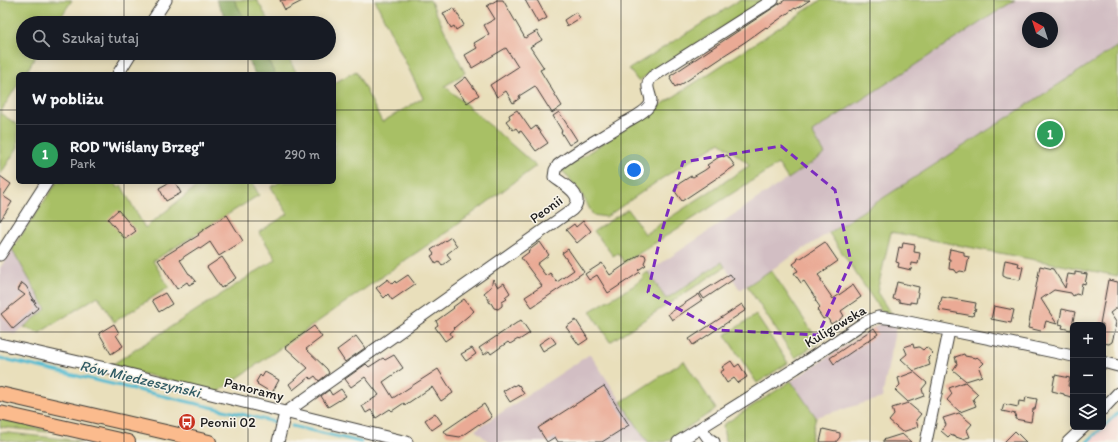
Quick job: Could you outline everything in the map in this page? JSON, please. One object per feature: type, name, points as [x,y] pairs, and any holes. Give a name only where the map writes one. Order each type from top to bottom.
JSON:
[{"type":"main road","points":[[0,394],[209,442]]},
{"type":"main road","points":[[0,413],[128,442]]},
{"type":"street","points":[[156,16],[166,0]]},
{"type":"street","name":"Peonii","points":[[285,413],[572,210],[577,203],[576,196],[554,177],[555,170],[558,165],[646,110],[651,103],[647,85],[652,77],[773,0]]},
{"type":"street","points":[[119,72],[127,60]]},
{"type":"street","points":[[0,255],[46,184]]},
{"type":"street","name":"Kuligowska","points":[[701,428],[865,322],[878,318],[894,319],[1070,355]]},
{"type":"street","points":[[926,442],[949,330]]},
{"type":"street","name":"Panoramy","points":[[0,344],[101,367],[407,442]]},
{"type":"street","points":[[1106,363],[1118,366]]},
{"type":"street","points":[[1106,405],[1118,393]]},
{"type":"street","points":[[278,442],[285,413]]},
{"type":"street","points":[[678,442],[701,428],[708,438],[714,442]]},
{"type":"street","points":[[1068,442],[1081,430]]},
{"type":"highlighted area","points":[[781,146],[835,190],[851,262],[818,335],[717,330],[648,292],[661,234],[683,162]]},
{"type":"shaded area","points":[[1015,0],[1118,0],[1118,46],[740,290],[722,262],[666,299],[648,272],[824,154],[812,132]]},
{"type":"shaded area","points":[[12,249],[46,309],[15,334],[0,331],[0,268]]},
{"type":"shaded area","points":[[880,323],[896,326],[882,398],[816,417],[791,381]]},
{"type":"shaded area","points":[[590,354],[648,442],[489,442],[475,430]]},
{"type":"shaded area","points":[[1118,415],[1118,442],[1089,442],[1102,430],[1106,430],[1106,426]]},
{"type":"green space","points":[[0,0],[72,0],[62,16],[16,16],[16,60],[34,60],[26,72],[16,72],[16,87],[0,113]]},
{"type":"green space","points":[[216,0],[234,0],[243,16],[225,16]]},
{"type":"green space","points":[[234,0],[257,0],[266,16],[243,16]]},
{"type":"green space","points":[[375,0],[430,0],[465,73],[445,86],[536,166],[453,228],[218,392],[110,366],[276,259],[259,232],[288,214],[271,187],[276,184],[336,184],[336,82],[356,71],[382,122],[423,98]]},
{"type":"green space","points":[[740,0],[765,0],[638,81],[629,69]]},
{"type":"green space","points":[[821,0],[1015,0],[812,132],[825,154],[788,179],[778,164],[624,263],[618,253],[613,256],[594,231],[628,209],[645,234],[750,165],[720,142],[661,179],[606,217],[593,215],[581,193],[562,170]]},
{"type":"green space","points":[[1118,46],[1118,276],[891,232],[877,292],[891,314],[881,311],[829,233]]},
{"type":"green space","points":[[248,60],[268,60],[274,72],[254,72]]},
{"type":"green space","points":[[268,60],[290,60],[296,72],[274,72]]},
{"type":"green space","points":[[0,113],[16,124],[16,150],[0,175]]},
{"type":"green space","points":[[56,184],[116,184],[118,188],[121,185],[145,228],[200,184],[253,184],[259,195],[153,261],[169,287],[114,322],[98,296],[39,333],[24,327],[46,309],[12,249]]},
{"type":"green space","points":[[722,262],[725,267],[610,342],[590,311],[633,286],[648,272],[666,299]]},
{"type":"green space","points":[[771,270],[819,342],[795,358],[747,286]]},
{"type":"green space","points":[[756,315],[788,363],[757,383],[725,335]]},
{"type":"green space","points":[[684,361],[716,409],[665,442],[648,442],[621,402]]},
{"type":"green space","points":[[791,381],[816,417],[810,442],[725,441],[723,425]]},
{"type":"green space","points":[[0,419],[48,430],[47,432],[0,427]]},
{"type":"green space","points":[[0,432],[82,442],[13,442],[0,439]]},
{"type":"building","points":[[280,0],[304,0],[285,10]]},
{"type":"building","points":[[497,0],[503,0],[525,38],[537,31],[542,40],[530,47],[544,68],[540,70],[562,106],[552,113],[535,86],[519,96],[520,98],[513,103],[506,91],[497,97],[490,85],[518,67],[506,48],[472,68],[465,55],[477,48],[474,43],[489,34],[484,25],[495,19],[487,6]]},
{"type":"building","points":[[525,0],[537,0],[547,18],[538,23]]},
{"type":"building","points":[[785,0],[810,0],[796,9],[795,8],[708,67],[679,86],[678,85],[675,87],[670,79],[670,76]]},
{"type":"building","points":[[454,8],[464,25],[456,30],[454,26],[451,28],[443,13]]},
{"type":"building","points":[[576,12],[580,18],[567,26],[564,20]]},
{"type":"building","points":[[466,77],[479,95],[467,103],[454,86]]},
{"type":"building","points":[[517,110],[531,130],[536,126],[548,143],[536,151],[521,131],[519,132],[516,128],[513,130],[506,121],[510,118],[509,115]]},
{"type":"building","points":[[559,112],[577,140],[569,145],[553,116]]},
{"type":"building","points":[[722,155],[723,157],[727,155],[735,166],[682,201],[674,190],[678,187],[677,185],[691,176],[693,177],[705,170],[709,167],[707,165]]},
{"type":"building","points":[[0,176],[11,184],[3,196],[12,202],[0,221]]},
{"type":"building","points":[[166,184],[176,184],[181,193],[166,201],[159,188]]},
{"type":"building","points":[[118,210],[136,231],[125,239],[108,219]]},
{"type":"building","points":[[227,215],[243,241],[219,256],[210,242],[200,249],[199,247],[185,256],[180,260],[189,274],[196,281],[189,285],[187,282],[177,289],[158,260],[199,235],[198,234],[206,228]]},
{"type":"building","points":[[583,221],[591,231],[577,243],[566,230],[574,224],[576,227]]},
{"type":"building","points":[[451,237],[457,246],[447,254],[451,259],[442,266],[439,262],[436,264],[431,256],[434,254],[431,250]]},
{"type":"building","points":[[540,242],[549,255],[537,264],[546,276],[550,273],[557,282],[574,270],[562,253],[568,249],[584,272],[532,307],[525,297],[542,286],[521,258]]},
{"type":"building","points":[[825,242],[838,261],[818,275],[822,280],[820,280],[833,299],[853,285],[861,297],[841,311],[844,316],[839,322],[836,321],[831,324],[827,317],[823,319],[817,310],[820,307],[815,300],[816,299],[804,281],[801,283],[794,273],[798,271],[793,264],[798,258],[801,258]]},
{"type":"building","points":[[903,243],[915,245],[914,252],[920,253],[918,264],[912,263],[911,270],[898,267],[899,263],[896,262],[899,247],[902,248]]},
{"type":"building","points":[[950,249],[964,252],[964,256],[969,257],[966,272],[960,271],[957,273],[955,270],[949,269],[950,259],[948,259]]},
{"type":"building","points":[[642,254],[645,255],[646,258],[644,263],[646,265],[638,270],[640,272],[608,293],[597,275],[589,280],[585,274],[602,263],[610,275]]},
{"type":"building","points":[[222,257],[236,278],[221,288],[207,267]]},
{"type":"building","points":[[1005,260],[1019,263],[1018,266],[1023,267],[1020,280],[1003,276]]},
{"type":"building","points":[[1040,266],[1053,269],[1065,288],[1068,274],[1075,275],[1075,272],[1087,274],[1085,284],[1082,283],[1080,295],[1076,294],[1073,296],[1071,293],[1054,290],[1041,299],[1057,324],[1046,321],[1044,328],[1041,331],[1028,328]]},
{"type":"building","points":[[730,274],[734,279],[704,299],[700,293]]},
{"type":"building","points":[[408,275],[415,284],[392,300],[388,294],[384,298],[376,288],[388,279],[392,284]]},
{"type":"building","points":[[493,279],[498,287],[504,283],[510,293],[505,297],[507,299],[502,302],[502,306],[498,309],[494,308],[484,293],[491,287]]},
{"type":"building","points":[[1108,280],[1118,282],[1118,307],[1110,313],[1116,322],[1116,327],[1112,342],[1109,344],[1106,344],[1106,322],[1100,322]]},
{"type":"building","points":[[897,282],[919,287],[916,303],[904,303],[893,299]]},
{"type":"building","points":[[22,283],[26,286],[36,303],[31,299],[38,308],[13,329],[1,314],[25,295],[18,290]]},
{"type":"building","points":[[165,293],[172,304],[159,312],[152,300]]},
{"type":"building","points":[[699,294],[702,300],[672,320],[668,314]]},
{"type":"building","points":[[942,297],[976,303],[976,310],[974,311],[973,316],[939,310],[939,303]]},
{"type":"building","points":[[464,299],[474,311],[454,328],[455,329],[450,333],[452,336],[445,341],[435,327],[438,325],[436,321]]},
{"type":"building","points":[[742,304],[746,310],[693,345],[689,339]]},
{"type":"building","points":[[994,306],[1014,310],[1011,323],[991,319]]},
{"type":"building","points":[[1062,309],[1075,312],[1073,322],[1070,322],[1070,330],[1062,328],[1063,325],[1059,324]]},
{"type":"building","points":[[521,320],[530,333],[510,344],[508,342],[491,354],[489,351],[484,355],[479,348]]},
{"type":"building","points":[[576,320],[588,339],[579,345],[566,327]]},
{"type":"building","points":[[114,324],[119,333],[116,335],[123,346],[111,354],[99,333]]},
{"type":"building","points":[[314,326],[322,337],[306,349],[327,369],[329,373],[319,381],[315,376],[311,379],[309,377],[293,390],[289,384],[308,368],[285,347]]},
{"type":"building","points":[[874,328],[878,334],[834,364],[830,358]]},
{"type":"building","points":[[356,336],[365,348],[345,362],[337,350]]},
{"type":"building","points":[[551,336],[556,343],[543,351],[539,344]]},
{"type":"building","points":[[913,344],[914,348],[919,347],[923,350],[926,347],[933,353],[928,358],[930,365],[914,371],[901,359],[907,354],[904,347]]},
{"type":"building","points":[[472,348],[476,354],[466,361],[461,354]]},
{"type":"building","points":[[964,354],[965,356],[977,357],[984,363],[979,368],[982,376],[966,381],[953,370],[957,364],[955,357]]},
{"type":"building","points":[[394,355],[403,368],[383,382],[393,398],[438,369],[453,393],[441,401],[432,387],[405,405],[404,403],[392,411],[390,409],[376,418],[371,410],[366,413],[362,406],[379,395],[365,377],[351,387],[345,379],[366,364],[369,367],[383,358],[385,360]]},
{"type":"building","points":[[731,361],[735,367],[739,364],[747,377],[738,383],[734,378],[727,383],[720,372],[724,370],[722,367]]},
{"type":"building","points":[[265,372],[279,380],[272,393],[256,382],[260,375],[262,377]]},
{"type":"building","points":[[914,372],[927,383],[922,389],[924,396],[908,402],[895,390],[900,385],[898,378]]},
{"type":"building","points":[[1055,375],[1070,378],[1068,386],[1070,386],[1070,397],[1052,391]]},
{"type":"building","points":[[965,382],[978,394],[973,399],[976,406],[960,412],[947,400],[952,394],[949,388]]},
{"type":"building","points":[[517,384],[524,394],[510,402],[503,391]]},
{"type":"building","points":[[604,386],[629,425],[602,442],[558,442],[555,437],[547,442],[538,428]]},
{"type":"building","points":[[341,389],[346,396],[328,407],[321,396],[329,390],[332,395]]},
{"type":"building","points":[[1026,397],[1037,399],[1035,409],[1033,409],[1031,422],[1015,419],[1016,414],[1002,411],[1004,404],[1018,407],[1019,401],[1025,402]]},
{"type":"building","points":[[908,403],[921,414],[916,420],[918,427],[902,432],[889,421],[894,415],[892,408]]},
{"type":"building","points":[[484,404],[492,417],[460,437],[447,435],[444,431]]},
{"type":"building","points":[[435,413],[442,423],[432,430],[425,420]]},
{"type":"building","points":[[959,413],[972,424],[967,430],[970,437],[962,439],[950,435],[948,437],[941,431],[946,425],[943,418]]},
{"type":"building","points":[[823,429],[840,433],[840,437],[836,442],[820,442]]},
{"type":"building","points":[[1015,431],[1026,442],[1004,442]]},
{"type":"building","points":[[902,434],[911,442],[883,442],[883,440]]},
{"type":"waterway","name":"Rów Miedzeszyński","points":[[0,358],[275,422]]},
{"type":"waterway","points":[[1087,442],[1118,413]]},
{"type":"waterway","name":"Rów Miedzeszyński","points":[[292,426],[361,442]]},
{"type":"place","name":"ROD \"Wiślany Brzeg\"","points":[[1050,134]]},
{"type":"place","name":"Peonii 02","points":[[187,422]]}]
